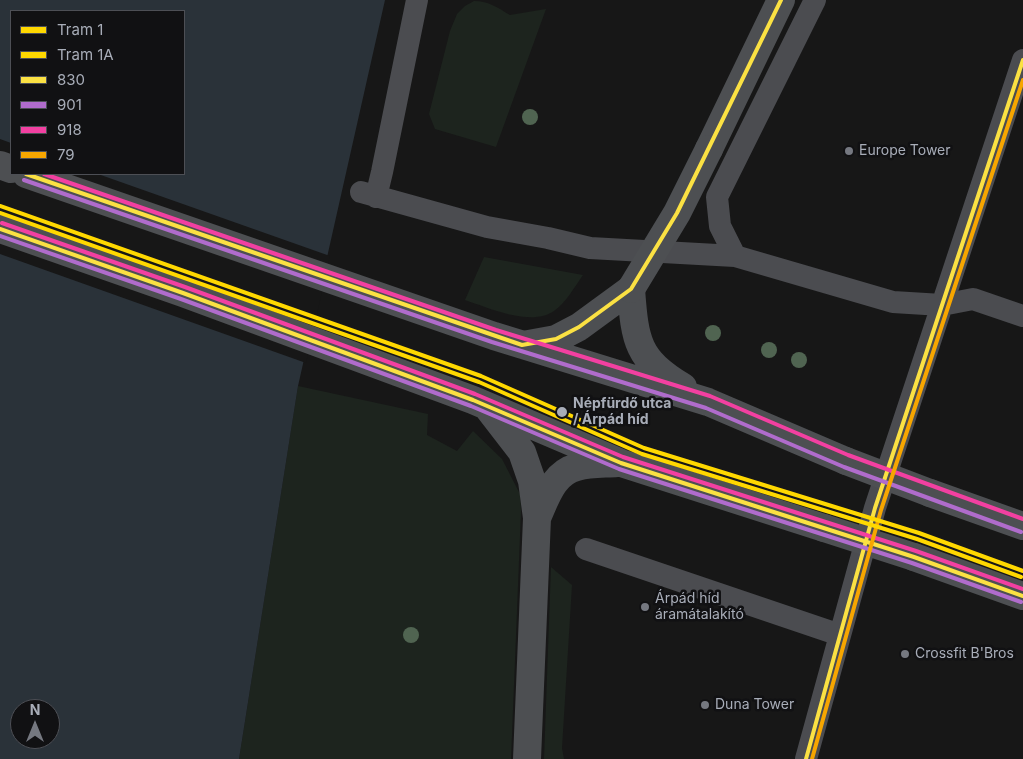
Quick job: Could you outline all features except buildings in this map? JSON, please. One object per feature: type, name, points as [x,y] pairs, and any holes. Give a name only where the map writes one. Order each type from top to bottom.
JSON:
[{"type":"main road","points":[[522,345],[556,339],[571,331],[631,289],[677,213],[781,0]]},
{"type":"main road","points":[[29,175],[494,336],[708,402],[846,461],[1023,526]]},
{"type":"main road","points":[[0,229],[183,293],[479,403],[621,463],[914,557],[1023,596]]},
{"type":"main road","points":[[631,289],[633,318],[641,350],[647,360],[665,376],[708,402]]},
{"type":"main road","points":[[479,403],[522,452],[532,482],[537,518],[527,759]]},
{"type":"main road","points":[[537,518],[548,492],[561,474],[577,466],[621,463]]},
{"type":"street","points":[[418,0],[382,172],[368,194],[487,227],[590,248],[735,256],[893,302],[942,305],[973,299],[1023,316]]},
{"type":"street","points":[[735,256],[720,226],[717,196],[815,0]]},
{"type":"street","points":[[806,759],[875,508],[1023,60]]},
{"type":"street","points":[[586,549],[840,635]]},
{"type":"shaded area","points":[[0,0],[385,0],[298,386],[239,759],[0,759]]},
{"type":"shaded area","points":[[474,1],[497,7],[510,15],[546,9],[496,147],[435,129],[429,114],[450,31],[457,14]]},
{"type":"shaded area","points":[[484,257],[583,275],[566,299],[554,311],[545,315],[522,317],[465,300]]},
{"type":"shaded area","points":[[298,386],[428,414],[427,435],[457,451],[473,431],[502,459],[520,494],[521,511],[511,759],[239,759]]},
{"type":"shaded area","points":[[551,567],[572,585],[562,748],[564,759],[544,759]]},
{"type":"pier","points":[[0,139],[10,143],[10,175],[101,175],[330,256],[306,363],[0,254]]},
{"type":"tram line","name":"1","points":[[0,206],[481,376],[644,448],[919,533],[1023,571]]},
{"type":"tram line","name":"1A","points":[[0,213],[479,382],[642,454],[917,539],[1021,577]]},
{"type":"transit line","name":"830","points":[[29,175],[522,345],[556,339],[579,327],[631,289],[677,213],[781,0]]},
{"type":"transit line","name":"830","points":[[806,759],[875,508],[1023,60]]},
{"type":"transit line","name":"79","points":[[812,759],[881,510],[1023,80]]},
{"type":"transit line","name":"918","points":[[47,175],[496,330],[710,396],[848,455],[1023,519]]},
{"type":"transit line","name":"901","points":[[24,180],[492,342],[706,408],[844,467],[1021,532]]},
{"type":"transit line","name":"918","points":[[2,223],[185,287],[475,394],[623,457],[916,551],[1023,589]]},
{"type":"transit line","name":"830","points":[[0,229],[183,293],[473,400],[621,463],[914,557],[1023,596]]},
{"type":"transit line","name":"901","points":[[0,236],[181,299],[471,406],[619,469],[912,563],[1021,602]]},
{"type":"place","name":"Europe Tower","points":[[849,151]]},
{"type":"place","name":"Népfürdő utca / Árpád híd","points":[[562,412]]},
{"type":"place","name":"Árpád híd áramátalakító","points":[[645,607]]},
{"type":"place","name":"Crossfit B'Bros","points":[[905,654]]},
{"type":"place","name":"Duna Tower","points":[[705,705]]}]
